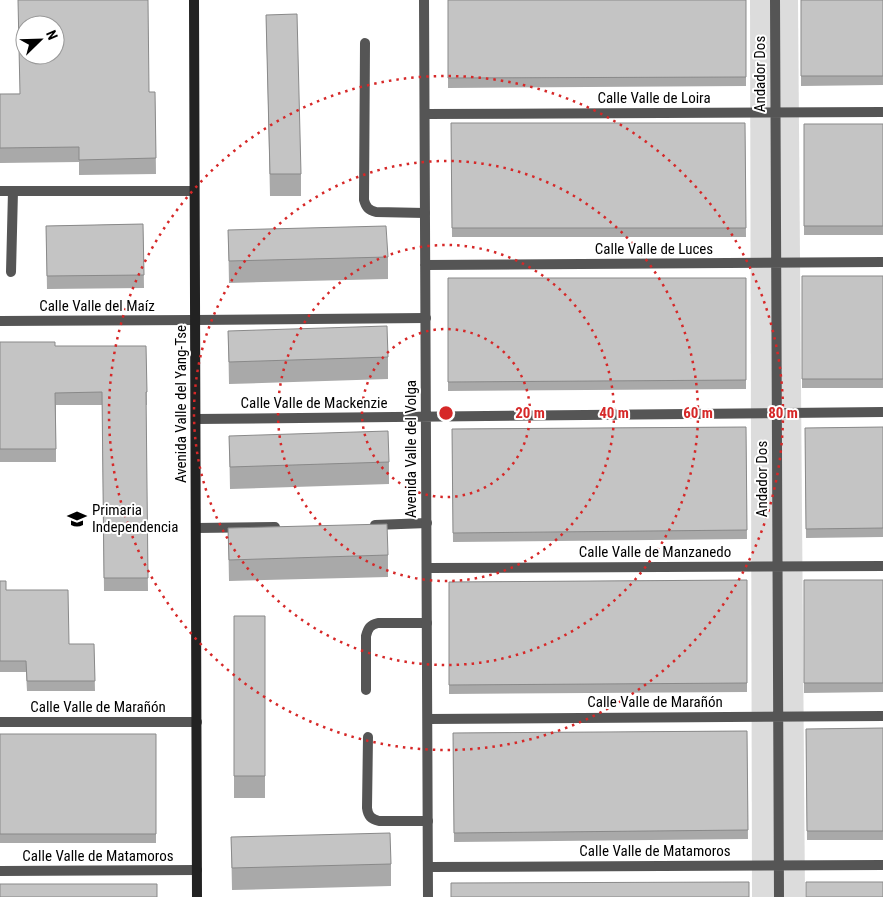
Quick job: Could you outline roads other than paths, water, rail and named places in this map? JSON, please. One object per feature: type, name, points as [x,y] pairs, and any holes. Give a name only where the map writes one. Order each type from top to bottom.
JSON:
[{"type":"street","name":"Avenida Valle del Yang-Tse","points":[[194,0],[197,897]]},
{"type":"street","name":"Avenida Valle del Volga","points":[[424,0],[428,897]]},
{"type":"street","name":"Andador Dos","points":[[775,0],[779,897]]},
{"type":"street","points":[[365,44],[365,206],[370,211],[376,212],[425,213]]},
{"type":"street","name":"Calle Valle de Loira","points":[[425,114],[883,112]]},
{"type":"street","points":[[0,191],[194,191]]},
{"type":"street","points":[[12,272],[13,191]]},
{"type":"street","name":"Calle Valle de Luces","points":[[426,265],[883,262]]},
{"type":"street","name":"Calle Valle del Maíz","points":[[0,321],[426,318]]},
{"type":"street","name":"Calle Valle de Mackenzie","points":[[196,419],[883,412]]},
{"type":"street","points":[[364,525],[427,524]]},
{"type":"street","points":[[196,528],[282,527]]},
{"type":"street","name":"Calle Valle de Manzanedo","points":[[427,568],[883,566]]},
{"type":"street","points":[[366,690],[366,636],[372,625],[378,623],[427,622]]},
{"type":"street","name":"Calle Valle de Marañón","points":[[428,719],[883,716]]},
{"type":"street","name":"Calle Valle de Marañón","points":[[0,722],[197,722]]},
{"type":"street","points":[[368,736],[368,815],[379,821],[428,821]]},
{"type":"street","name":"Calle Valle de Matamoros","points":[[428,867],[883,865]]},
{"type":"street","name":"Calle Valle de Matamoros","points":[[0,871],[197,870]]},
{"type":"place","name":"Primaria Independencia","points":[[77,519]]}]
